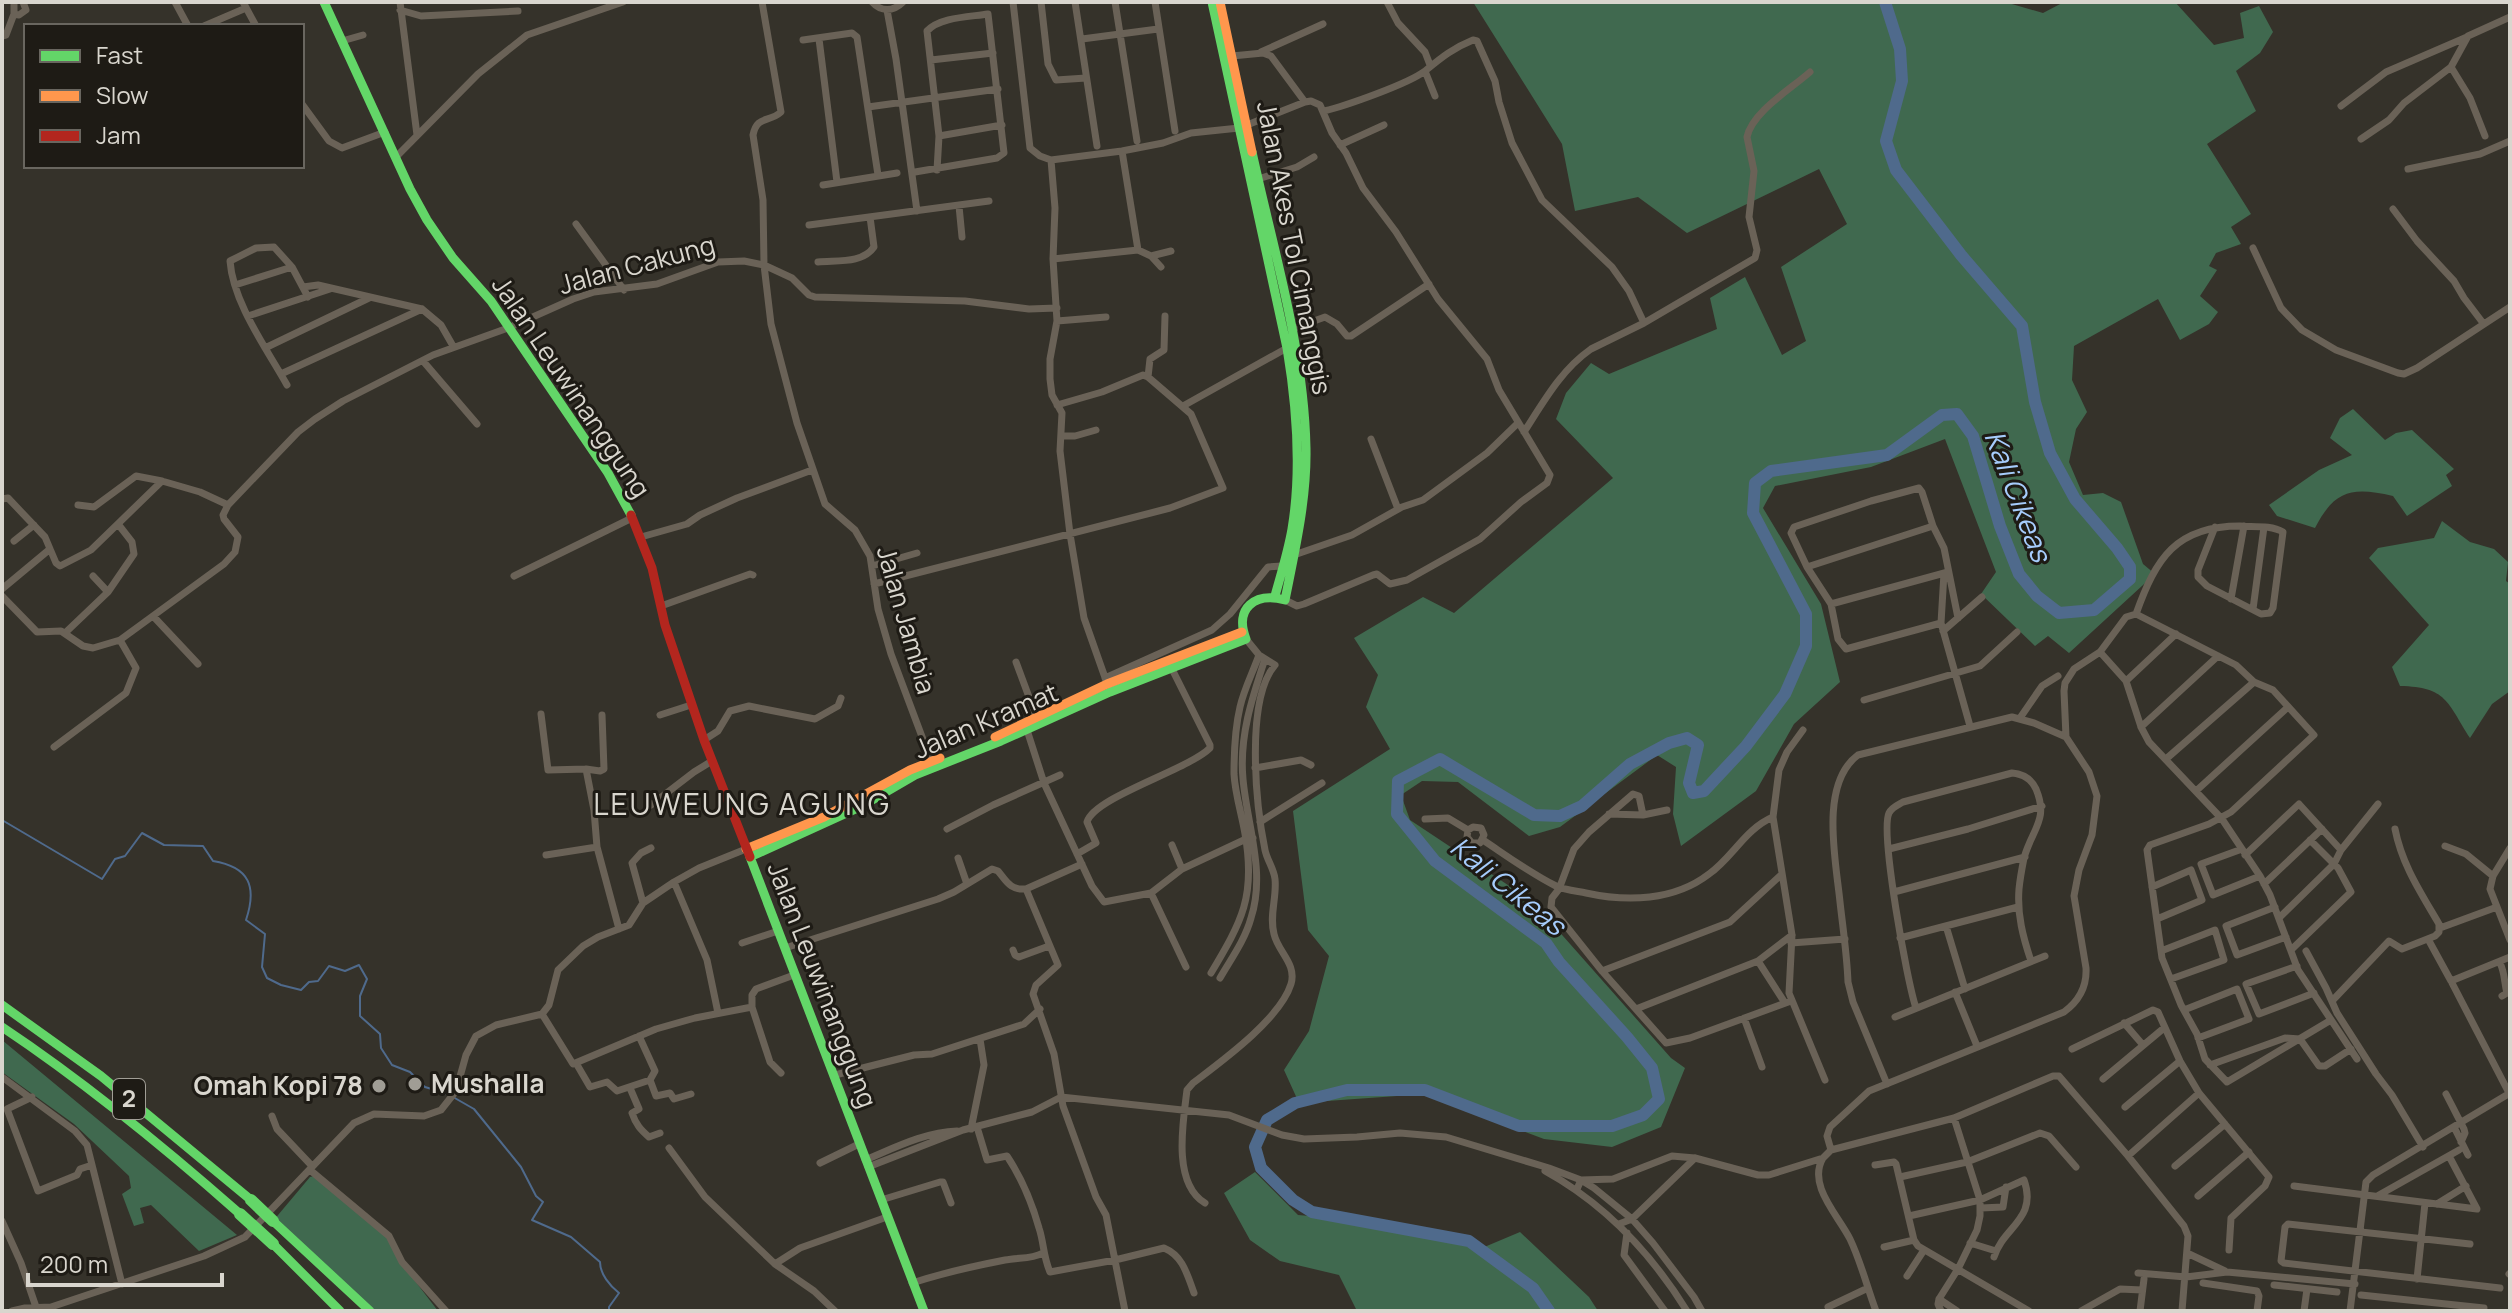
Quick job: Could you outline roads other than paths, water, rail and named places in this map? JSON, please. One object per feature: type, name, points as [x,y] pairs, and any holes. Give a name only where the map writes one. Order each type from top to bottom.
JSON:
[{"type":"main road","name":"Jalan Leuwinanggung","points":[[324,2],[410,189],[441,241],[491,301],[608,473],[641,537],[691,705],[744,853],[835,1075],[924,1311]]},
{"type":"main road","name":"Jalan Akes Tol Cimanggis","points":[[1212,2],[1258,179],[1292,329],[1298,453],[1292,529],[1282,566],[1280,598]]},
{"type":"main road","name":"Jalan Akes Tol Cimanggis","points":[[1220,2],[1287,348],[1295,369],[1306,451],[1294,555],[1280,598]]},
{"type":"main road","points":[[1244,636],[1244,615],[1251,604],[1263,596],[1280,598]]},
{"type":"main road","name":"Jalan Kramat","points":[[744,853],[860,807],[932,765],[1107,685],[1244,636]]},
{"type":"main road","name":"Jalan Kramat","points":[[932,765],[1027,730],[1107,685],[1172,669],[1244,636]]},
{"type":"main road","name":"2","points":[[2,1005],[101,1076],[251,1200],[370,1311]]},
{"type":"main road","name":"2","points":[[2,1027],[69,1074],[160,1145],[273,1244],[340,1311]]},
{"type":"main road","points":[[286,1256],[333,1311]]},
{"type":"street","points":[[2,36],[6,35],[14,14],[14,2]]},
{"type":"street","points":[[14,14],[19,15],[26,10],[23,2]]},
{"type":"street","points":[[175,2],[187,24]]},
{"type":"street","points":[[396,157],[478,74],[527,35],[623,2]]},
{"type":"street","name":"Jalan Jambia","points":[[762,2],[781,112],[775,118],[755,125],[753,135],[763,200],[764,265],[776,347],[812,470],[827,506],[855,530],[870,556],[878,609],[891,654],[932,765]]},
{"type":"street","points":[[872,2],[880,9],[887,10],[903,2]]},
{"type":"street","points":[[1013,2],[1030,148],[1051,160],[1122,151],[1163,143],[1191,133],[1243,127],[1305,102],[1317,103],[1363,188],[1429,284],[1487,359],[1499,390],[1549,472],[1549,479],[1480,539],[1407,580],[1390,584],[1377,574],[1297,606],[1280,598]]},
{"type":"street","points":[[1041,2],[1048,64],[1056,80],[1086,78]]},
{"type":"street","points":[[1075,2],[1097,146]]},
{"type":"street","points":[[1115,2],[1137,141]]},
{"type":"street","points":[[1155,2],[1175,131]]},
{"type":"street","points":[[1387,2],[1398,23],[1425,52],[1435,96]]},
{"type":"street","points":[[208,24],[245,5],[255,24]]},
{"type":"street","points":[[400,6],[417,135]]},
{"type":"street","points":[[400,6],[421,16],[518,11]]},
{"type":"street","points":[[887,10],[917,211]]},
{"type":"street","points":[[915,172],[937,170],[1000,157],[1005,151],[988,14],[931,26],[927,31],[939,136],[937,170]]},
{"type":"street","points":[[2341,106],[2386,72],[2510,17]]},
{"type":"street","points":[[1259,53],[1323,24]]},
{"type":"street","points":[[1082,39],[1158,29]]},
{"type":"street","points":[[803,40],[852,33],[857,37],[878,175]]},
{"type":"street","points":[[342,41],[363,35]]},
{"type":"street","points":[[2361,139],[2389,120],[2404,103],[2451,67],[2468,36]]},
{"type":"street","points":[[819,39],[837,182]]},
{"type":"street","points":[[1324,111],[1345,105],[1428,68],[1466,43],[1477,41],[1495,81],[1512,143],[1542,200],[1612,267],[1629,291],[1644,323]]},
{"type":"street","points":[[931,60],[993,53]]},
{"type":"street","points":[[1232,56],[1266,53],[1305,102]]},
{"type":"street","points":[[2451,67],[2470,98],[2485,136]]},
{"type":"street","points":[[1524,432],[1571,364],[1591,349],[1644,323],[1755,258],[1757,250],[1749,217],[1754,171],[1748,132],[1762,112],[1810,72]]},
{"type":"street","points":[[868,107],[998,89]]},
{"type":"street","points":[[304,107],[329,141],[342,148],[385,132]]},
{"type":"street","points":[[939,136],[1002,125]]},
{"type":"street","points":[[1340,145],[1384,125]]},
{"type":"street","points":[[2408,169],[2480,154],[2510,141]]},
{"type":"street","points":[[1122,151],[1138,250]]},
{"type":"street","points":[[1258,179],[1297,167],[1314,157]]},
{"type":"street","points":[[1051,160],[1057,321],[1050,379],[1062,413],[1060,451],[1084,618],[1107,685],[1212,630],[1230,614],[1268,567],[1282,566]]},
{"type":"street","points":[[823,185],[897,173]]},
{"type":"street","points":[[809,225],[989,201]]},
{"type":"street","points":[[959,206],[962,237]]},
{"type":"street","points":[[2393,209],[2454,281],[2483,323]]},
{"type":"street","points":[[818,262],[859,259],[869,253],[874,247],[870,217]]},
{"type":"street","points":[[576,224],[624,290]]},
{"type":"street","points":[[287,385],[248,316],[235,285],[230,261],[256,248],[274,247],[292,267],[308,297]]},
{"type":"street","points":[[2253,248],[2281,308],[2302,330],[2336,350],[2391,372],[2404,374],[2414,369],[2510,307]]},
{"type":"street","points":[[1053,259],[1138,250],[1151,256],[1161,267]]},
{"type":"street","points":[[1151,256],[1171,251]]},
{"type":"street","name":"Jalan Cakung","points":[[228,505],[298,432],[315,419],[343,401],[453,346],[508,328],[594,292],[657,284],[718,262],[744,261],[764,265],[792,278],[815,297],[965,301],[1029,309],[1057,308]]},
{"type":"street","points":[[235,285],[292,267]]},
{"type":"street","points":[[1292,329],[1325,317],[1351,336],[1429,284]]},
{"type":"street","points":[[303,287],[318,285],[422,309],[441,325],[453,346]]},
{"type":"street","points":[[248,316],[332,288]]},
{"type":"street","points":[[265,348],[369,298]]},
{"type":"street","points":[[281,374],[422,309]]},
{"type":"street","points":[[1148,377],[1150,359],[1164,350],[1165,316]]},
{"type":"street","points":[[1057,321],[1106,317]]},
{"type":"street","points":[[1183,406],[1287,348]]},
{"type":"street","points":[[423,361],[477,424]]},
{"type":"street","points":[[874,584],[1170,508],[1221,490],[1223,486],[1191,414],[1148,377],[1143,375],[1102,392],[1057,405]]},
{"type":"street","points":[[1294,555],[1352,535],[1398,509],[1423,500],[1487,453],[1518,423]]},
{"type":"street","points":[[1061,436],[1096,430]]},
{"type":"street","points":[[1371,439],[1398,509]]},
{"type":"street","points":[[641,537],[687,524],[737,498],[812,470]]},
{"type":"street","points":[[2,596],[37,632],[59,631],[93,648],[120,640],[224,564],[235,552],[238,537],[224,519],[228,505],[200,492],[136,476],[94,507],[78,505]]},
{"type":"street","points":[[2,499],[8,498],[45,537],[60,566],[90,551],[162,481]]},
{"type":"street","points":[[1958,618],[1944,548],[1919,488],[1794,527],[1791,533],[1807,567],[1831,604],[1838,639],[1846,649],[1942,627],[1958,618],[1982,597]]},
{"type":"street","points":[[514,576],[632,518]]},
{"type":"street","points":[[65,633],[108,592],[132,558],[134,550],[118,524]]},
{"type":"street","points":[[14,541],[34,525]]},
{"type":"street","points":[[1807,567],[1933,526]]},
{"type":"street","points":[[2231,599],[2244,526]]},
{"type":"street","points":[[2136,614],[2146,586],[2170,548],[2191,534],[2215,527],[2264,527],[2283,532],[2273,608],[2265,615],[2207,586],[2198,577],[2215,527]]},
{"type":"street","points":[[2253,609],[2264,527]]},
{"type":"street","points":[[2,589],[50,549]]},
{"type":"street","points":[[872,566],[917,553]]},
{"type":"street","points":[[1831,604],[1947,572]]},
{"type":"street","points":[[1947,572],[1942,627],[1970,726]]},
{"type":"street","points":[[661,606],[753,575]]},
{"type":"street","points":[[93,576],[108,592]]},
{"type":"street","points":[[1831,1150],[1827,1136],[1830,1127],[1869,1091],[2064,1012],[2078,999],[2085,985],[2085,958],[2074,896],[2092,835],[2097,796],[2089,772],[2066,737],[2065,683],[2079,664],[2100,652],[2126,617],[2136,614],[2236,665],[2254,682],[2273,690],[2313,732],[2313,738],[2222,819],[2150,845],[2147,854],[2161,951],[2205,1059],[2227,1082],[2331,1020]]},
{"type":"street","points":[[153,616],[198,664]]},
{"type":"street","points":[[1864,700],[1985,663],[2017,632]]},
{"type":"street","points":[[2126,681],[2176,634]]},
{"type":"street","points":[[1205,1203],[1195,1195],[1183,1167],[1182,1145],[1189,1086],[1240,1047],[1279,1005],[1293,980],[1290,964],[1275,939],[1271,923],[1275,881],[1267,858],[1255,768],[1266,675],[1275,665],[1262,657],[1244,636]]},
{"type":"street","points":[[54,747],[130,688],[136,668],[120,640]]},
{"type":"street","points":[[2100,652],[2126,681],[2149,742],[2222,819],[2262,880],[2297,966],[2357,1059]]},
{"type":"street","points":[[2141,727],[2218,656]]},
{"type":"street","points":[[1211,973],[1243,915],[1251,828],[1243,779],[1245,729],[1262,657]]},
{"type":"street","points":[[1220,978],[1251,919],[1257,874],[1234,778],[1240,707],[1262,657]]},
{"type":"street","points":[[1016,662],[1036,716]]},
{"type":"street","points":[[1077,854],[1096,843],[1087,822],[1089,816],[1119,796],[1192,761],[1210,748],[1172,669]]},
{"type":"street","points":[[2020,718],[2042,686],[2058,676]]},
{"type":"street","points":[[2166,759],[2254,682]]},
{"type":"street","points":[[704,740],[718,731],[730,711],[749,706],[815,719],[838,706],[841,698]]},
{"type":"street","points":[[660,715],[691,705]]},
{"type":"street","points":[[2196,791],[2288,707]]},
{"type":"street","points":[[541,714],[548,770],[600,771],[604,769],[602,715]]},
{"type":"street","points":[[1887,1084],[1853,1002],[1848,982],[1833,836],[1833,806],[1840,781],[1851,760],[1858,755],[2012,717],[2066,737]]},
{"type":"street","points":[[1027,730],[1044,783],[1096,894],[1104,902],[1151,893],[1182,869],[1249,838]]},
{"type":"street","points":[[1788,1002],[1791,939],[1773,817],[1779,770],[1787,752],[1803,730]]},
{"type":"street","points":[[1255,768],[1301,760],[1311,765]]},
{"type":"street","points":[[651,805],[712,761]]},
{"type":"street","points":[[586,769],[597,847],[619,929]]},
{"type":"street","points":[[1916,1008],[1900,938],[1889,849],[1888,816],[1903,802],[2012,773],[2022,774],[2034,784],[2042,806],[2041,815],[2025,857],[2018,907],[2031,961]]},
{"type":"street","points":[[947,829],[1060,775]]},
{"type":"street","points":[[1251,828],[1322,783]]},
{"type":"street","points":[[1643,815],[1636,794],[1589,832],[1574,849],[1551,907],[1602,971],[1661,1038],[1669,1043],[1788,1002]]},
{"type":"street","points":[[2322,829],[2262,880],[2213,895],[2201,864],[2244,852],[2299,804],[2322,829],[2341,850]]},
{"type":"street","points":[[2279,918],[2334,864],[2341,850],[2378,804]]},
{"type":"street","points":[[1889,849],[2042,806]]},
{"type":"street","points":[[1609,814],[1643,815],[1667,810]]},
{"type":"street","points":[[1425,819],[1448,818],[1468,830],[1481,828],[1483,840],[1559,887],[1614,899],[1681,891],[1711,873],[1755,828],[1773,817]]},
{"type":"street","points":[[2332,1001],[2389,941],[2402,949],[2438,934],[2440,928],[2401,856],[2395,829]]},
{"type":"street","points":[[2291,950],[2351,892],[2334,864],[2310,840]]},
{"type":"street","points":[[1172,845],[1182,869]]},
{"type":"street","points":[[2445,846],[2466,854],[2493,876]]},
{"type":"street","points":[[546,855],[597,847]]},
{"type":"street","points":[[643,903],[632,863],[651,848]]},
{"type":"street","points":[[2510,848],[2493,876],[2490,889],[2510,940]]},
{"type":"street","points":[[12,1311],[51,1307],[204,1256],[245,1237],[345,1130],[365,1117],[392,1113],[424,1116],[441,1110],[453,1096],[466,1055],[476,1036],[496,1025],[542,1014],[549,1005],[558,970],[590,941],[632,922],[643,903],[674,882],[699,868],[744,853]]},
{"type":"street","points":[[1894,892],[2025,857]]},
{"type":"street","points":[[958,858],[967,884]]},
{"type":"street","points":[[785,948],[938,899],[996,869],[1013,889],[1026,889],[1082,864]]},
{"type":"street","points":[[2152,887],[2191,870],[2202,900],[2157,919]]},
{"type":"street","points":[[1602,971],[1730,922],[1782,874]]},
{"type":"street","points":[[674,882],[707,960],[718,1013]]},
{"type":"street","points":[[1026,889],[1058,965],[1033,990],[1054,1054],[1061,1097],[1096,1197],[1106,1215],[1125,1311]]},
{"type":"street","points":[[1151,893],[1186,967]]},
{"type":"street","points":[[1900,938],[2018,907]]},
{"type":"street","points":[[2275,907],[2226,926],[2237,955],[2286,937]]},
{"type":"street","points":[[2440,928],[2497,907]]},
{"type":"street","points":[[1946,926],[1965,989]]},
{"type":"street","points":[[2161,951],[2215,930],[2224,960],[2171,979]]},
{"type":"street","points":[[742,943],[778,931]]},
{"type":"street","points":[[1636,1009],[1758,961],[1791,939],[1845,939]]},
{"type":"street","points":[[2350,1311],[2364,1194],[2369,1179],[2510,1094],[2428,939]]},
{"type":"street","points":[[1013,950],[1019,957],[1049,946]]},
{"type":"street","points":[[2306,951],[2341,1021],[2423,1147]]},
{"type":"street","points":[[1895,1017],[2045,956]]},
{"type":"street","points":[[2451,981],[2510,957]]},
{"type":"street","points":[[1758,961],[1788,1002],[1825,1080]]},
{"type":"street","points":[[2500,963],[2505,972],[2507,993],[2502,996]]},
{"type":"street","points":[[2297,966],[2246,984],[2259,1014],[2314,993]]},
{"type":"street","points":[[781,1073],[770,1062],[752,1007],[752,995],[756,989],[794,975]]},
{"type":"street","points":[[2184,1010],[2237,989],[2249,1019],[2198,1038]]},
{"type":"street","points":[[1955,992],[1977,1046]]},
{"type":"street","points":[[542,1014],[570,1062],[576,1063],[675,1023],[752,1007]]},
{"type":"street","points":[[835,1075],[914,1055],[932,1054],[980,1039],[1024,1024],[1040,1009]]},
{"type":"street","points":[[2072,1049],[2155,1010],[2199,1093],[2269,1180],[2231,1218],[2229,1250]]},
{"type":"street","points":[[1744,1018],[1762,1067]]},
{"type":"street","points":[[2124,1023],[2143,1045]]},
{"type":"street","points":[[2103,1079],[2164,1028]]},
{"type":"street","points":[[576,1063],[590,1087],[607,1082],[615,1091],[650,1080],[655,1071],[639,1036]]},
{"type":"street","points":[[2210,1065],[2285,1038],[2300,1039]]},
{"type":"street","points":[[980,1039],[984,1065],[970,1129],[987,1160],[1007,1156],[1017,1172],[1040,1230],[1043,1253],[1051,1272],[1168,1248],[1183,1264],[1194,1293]]},
{"type":"street","points":[[2300,1039],[2319,1066],[2325,1066],[2351,1049]]},
{"type":"street","points":[[2125,1107],[2180,1061]]},
{"type":"street","points":[[1876,1311],[1849,1238],[1823,1192],[1818,1172],[1823,1158],[1831,1150],[1954,1118],[2053,1076],[2059,1076],[2184,1226],[2188,1236],[2182,1311]]},
{"type":"street","points":[[2,1077],[32,1097],[87,1145],[122,1284]]},
{"type":"street","points":[[650,1080],[656,1096],[670,1093],[674,1099],[691,1094]]},
{"type":"street","points":[[630,1088],[639,1109],[632,1113],[638,1127],[649,1137],[660,1133]]},
{"type":"street","points":[[2128,1156],[2199,1093]]},
{"type":"street","points":[[2379,1195],[2449,1156],[2460,1146],[2465,1133],[2458,1125],[2446,1094]]},
{"type":"street","points":[[32,1097],[7,1109],[38,1191],[79,1174],[80,1169],[92,1165]]},
{"type":"street","points":[[866,1164],[1032,1112],[1061,1097],[1229,1115],[1282,1135],[1304,1139],[1424,1134],[1474,1144],[1581,1180],[1632,1219],[1702,1311]]},
{"type":"street","points":[[272,1116],[277,1129],[311,1168],[389,1236],[402,1262],[446,1311]]},
{"type":"street","points":[[1941,1311],[1939,1299],[1958,1269],[1978,1225],[1980,1204],[1954,1118]]},
{"type":"street","points":[[2175,1166],[2225,1124]]},
{"type":"street","points":[[1900,1177],[1967,1162],[2040,1133],[2045,1134],[2076,1167]]},
{"type":"street","points":[[820,1163],[859,1144]]},
{"type":"street","points":[[2460,1146],[2468,1155]]},
{"type":"street","points":[[669,1148],[705,1197],[775,1264],[814,1291],[835,1311]]},
{"type":"street","points":[[2198,1196],[2249,1152]]},
{"type":"street","points":[[1581,1180],[1613,1179],[1672,1156],[1695,1158],[1758,1175],[1769,1175],[1823,1158]]},
{"type":"street","points":[[2294,1186],[2477,1209],[2449,1156]]},
{"type":"street","points":[[1619,1224],[1632,1219],[1695,1158]]},
{"type":"street","points":[[1875,1165],[1894,1162],[1918,1246],[2029,1311]]},
{"type":"street","points":[[1539,1166],[1577,1189],[1619,1224],[1649,1258],[1687,1311]]},
{"type":"street","points":[[1577,1189],[1581,1180]]},
{"type":"street","points":[[1970,1243],[1995,1254],[2027,1205],[2025,1181],[2006,1187],[1980,1204]]},
{"type":"street","points":[[881,1200],[943,1182],[951,1203]]},
{"type":"street","points":[[2437,1204],[2466,1186]]},
{"type":"street","points":[[1909,1216],[1980,1204],[2003,1207],[2006,1187]]},
{"type":"street","points":[[2417,1279],[2425,1203]]},
{"type":"street","points":[[775,1264],[800,1248],[887,1217]]},
{"type":"street","points":[[2,1221],[36,1307]]},
{"type":"street","points":[[2470,1244],[2288,1224],[2281,1261],[2500,1288]]},
{"type":"street","points":[[1627,1233],[1624,1255],[1665,1311]]},
{"type":"street","points":[[1884,1247],[1914,1240]]},
{"type":"street","points":[[1907,1276],[1924,1250]]},
{"type":"street","points":[[912,1283],[952,1270],[967,1270],[1007,1259],[1031,1259],[1043,1253]]},
{"type":"street","points":[[2187,1253],[2227,1272]]},
{"type":"street","points":[[2140,1311],[2141,1276],[2186,1277],[2227,1272],[2355,1284]]},
{"type":"street","points":[[2203,1283],[2257,1291],[2257,1311]]},
{"type":"street","points":[[2274,1285],[2337,1292]]},
{"type":"street","points":[[1828,1307],[1868,1288]]},
{"type":"street","points":[[2081,1311],[2120,1289],[2142,1290]]},
{"type":"street","points":[[2304,1311],[2307,1289]]},
{"type":"street","points":[[2361,1295],[2454,1308],[2484,1308]]},
{"type":"street","points":[[1939,1299],[1957,1311]]},
{"type":"waterway","name":"Kali Cikeas","points":[[1549,1311],[1533,1288],[1469,1241],[1312,1212],[1293,1200],[1261,1168],[1255,1147],[1267,1120],[1295,1103],[1347,1090],[1425,1090],[1519,1126],[1612,1126],[1643,1115],[1659,1099],[1652,1068],[1546,943],[1435,861],[1397,814],[1398,781],[1440,759],[1534,815],[1560,816],[1582,806],[1630,764],[1669,743],[1687,738],[1698,745],[1689,783],[1693,793],[1704,791],[1746,746],[1785,694],[1806,646],[1806,614],[1753,513],[1755,483],[1771,471],[1887,455],[1942,415],[1957,414],[1973,436],[2000,526],[2019,574],[2037,596],[2059,613],[2094,610],[2130,579],[2130,567],[2075,499],[2050,453],[2035,402],[2022,326],[1961,255],[1896,170],[1886,141],[1902,81],[1900,49],[1885,2]]},
{"type":"waterway","points":[[2,820],[102,879],[115,859],[125,856],[142,833],[164,845],[203,846],[213,861],[235,868],[248,880],[251,898],[246,920],[265,934],[262,967],[267,978],[301,990],[309,982],[318,981],[329,966],[345,971],[359,965],[367,979],[360,996],[360,1016],[380,1034],[381,1048],[392,1065],[410,1072],[425,1087],[448,1094]]},
{"type":"waterway","points":[[453,1097],[474,1109],[521,1167],[536,1196],[543,1202],[532,1220],[571,1237],[600,1262],[606,1279],[619,1293],[609,1311]]},
{"type":"place","name":"Mushalla","points":[[415,1084]]},
{"type":"place","name":"Omah Kopi 78","points":[[379,1086]]},
{"type":"district","name":"LEUWEUNG AGUNG","points":[[742,805]]}]
